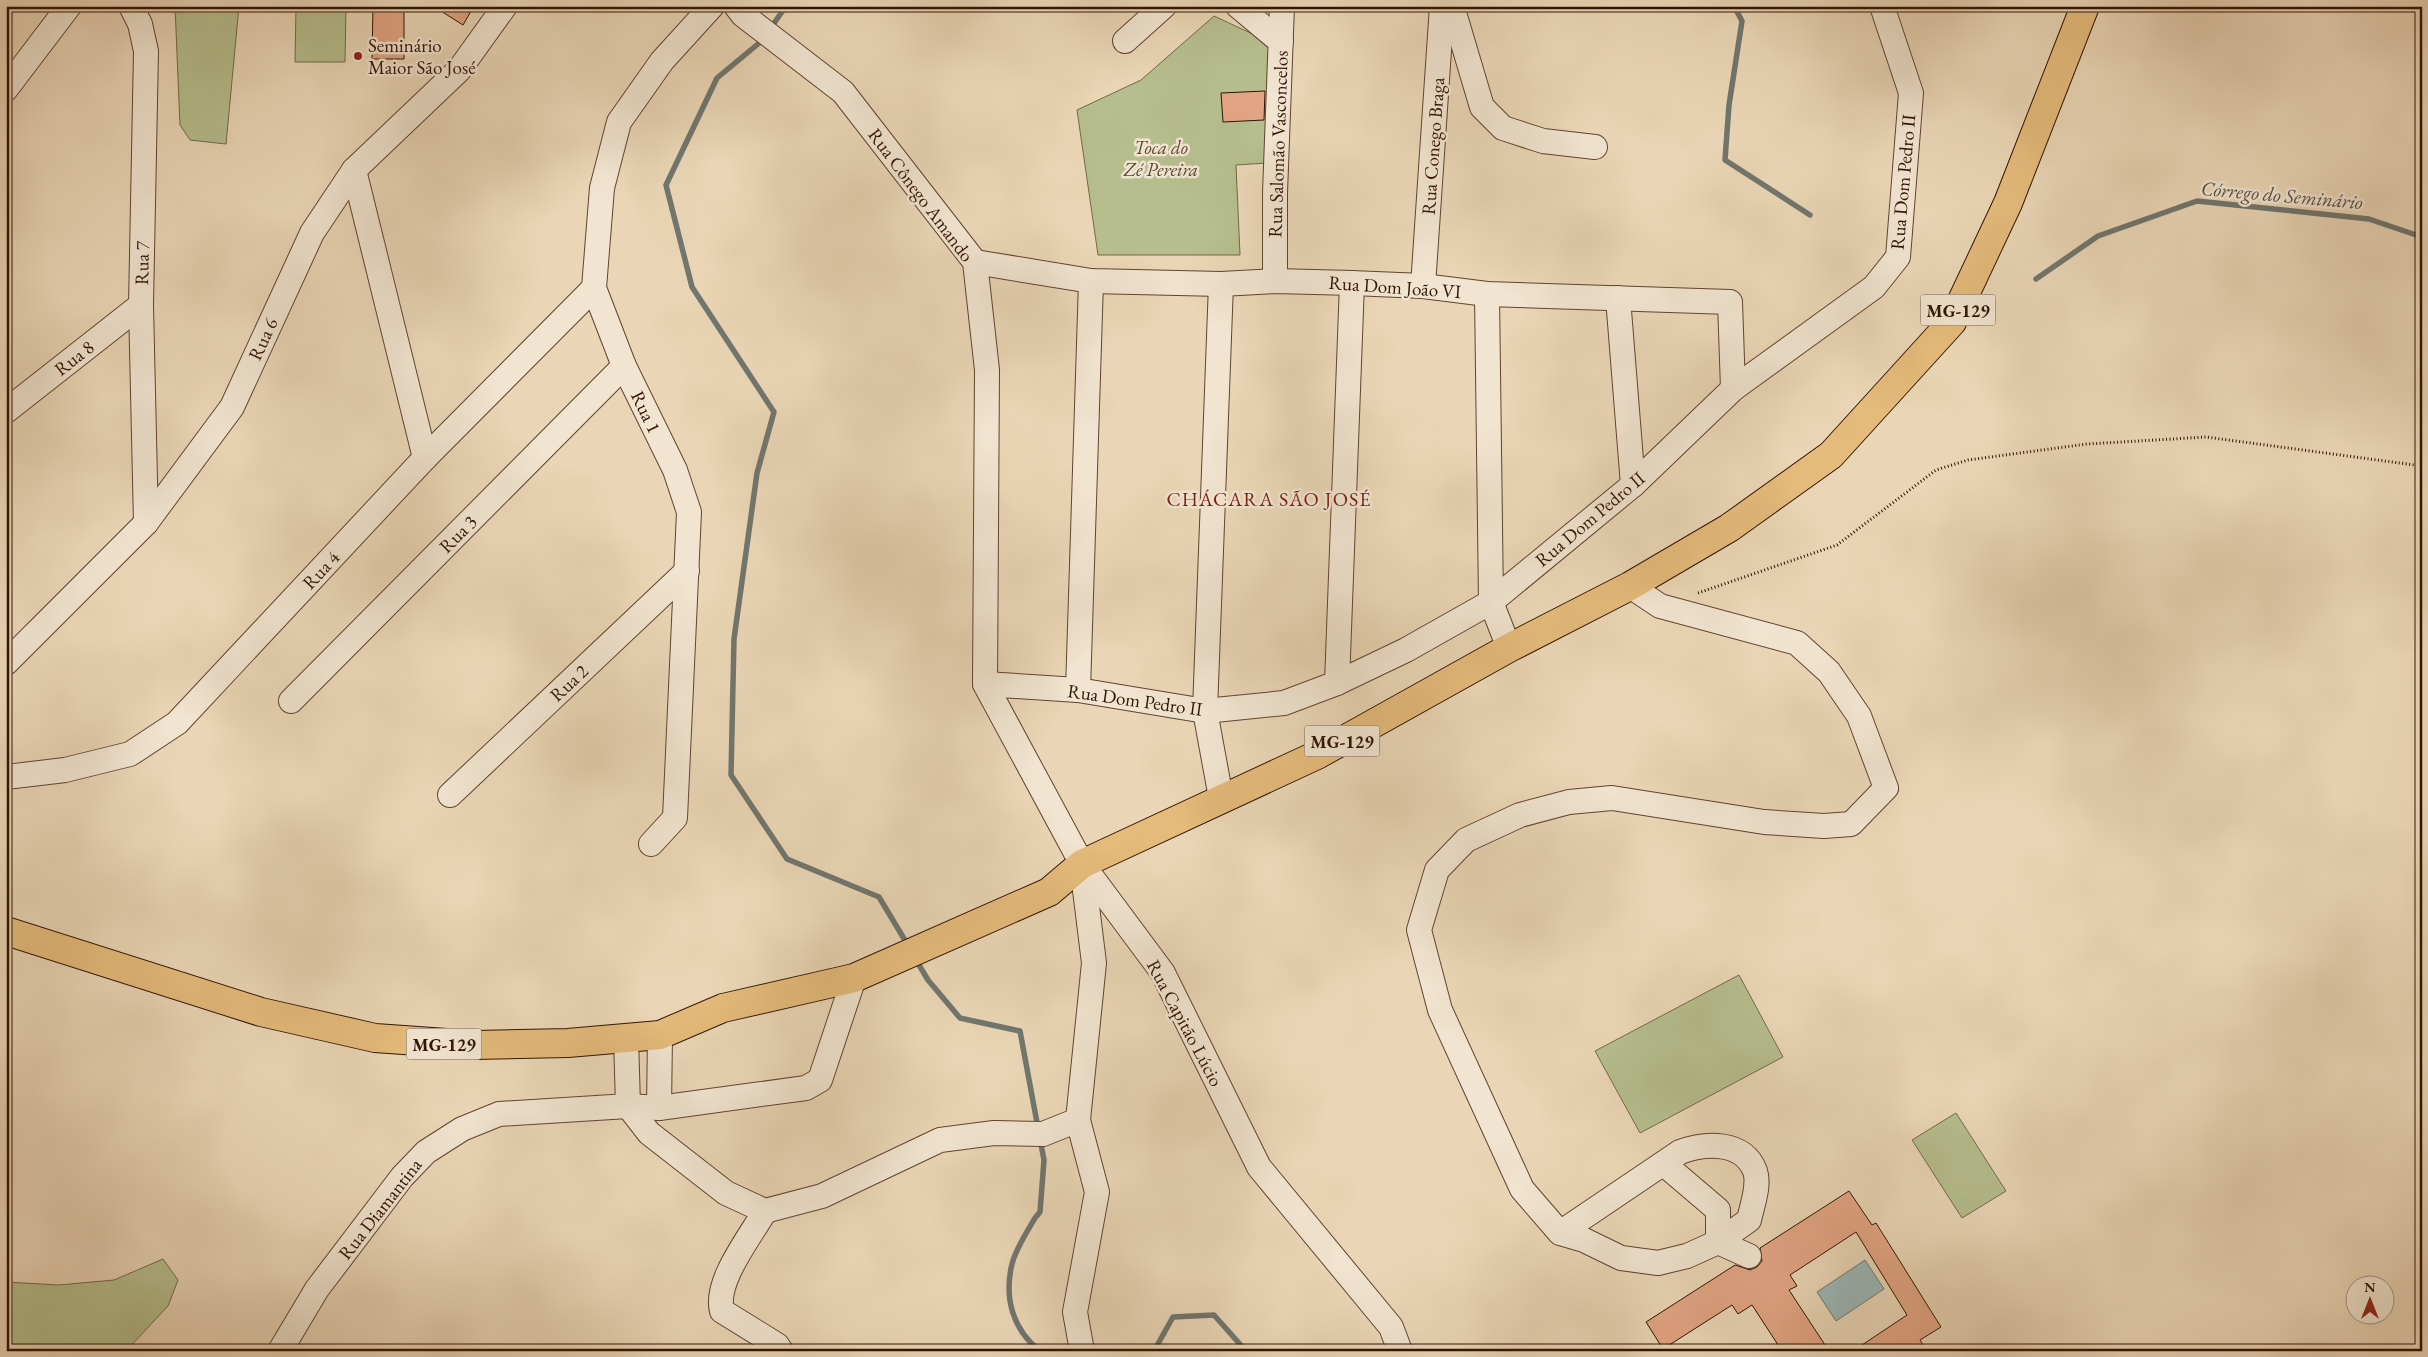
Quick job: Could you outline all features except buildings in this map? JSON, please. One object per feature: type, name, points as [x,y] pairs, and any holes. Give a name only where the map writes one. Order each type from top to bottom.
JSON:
[{"type":"main road","name":"MG-129","points":[[6,931],[261,1012],[375,1038],[475,1045],[568,1043],[660,1035],[723,1008],[854,978],[1049,892],[1082,864],[1317,755],[1509,648],[1630,586],[1729,528],[1831,455],[1952,322],[2008,203],[2085,6]]},
{"type":"street","points":[[6,89],[70,6]]},
{"type":"street","name":"Rua 7","points":[[131,6],[140,24],[146,51],[141,305],[146,523]]},
{"type":"street","name":"Rua 6","points":[[6,663],[146,523],[232,408],[312,233],[354,170],[459,70],[505,6]]},
{"type":"street","name":"Rua 1","points":[[651,844],[675,818],[689,512],[675,470],[624,366],[594,288],[602,188],[619,122],[662,61],[712,6]]},
{"type":"street","points":[[1125,41],[1164,6]]},
{"type":"street","points":[[1238,6],[1282,42]]},
{"type":"street","name":"Rua Salomão Vasconcelos","points":[[1275,281],[1275,193],[1282,6]]},
{"type":"street","name":"Rua Conego Braga","points":[[1423,286],[1442,6]]},
{"type":"street","points":[[1452,6],[1482,107],[1503,128],[1543,141],[1596,147]]},
{"type":"street","name":"Rua Dom Pedro II","points":[[985,684],[1078,690],[1205,711],[1284,703],[1337,683],[1406,650],[1491,602],[1633,485],[1733,389],[1874,287],[1898,257],[1911,93],[1882,6]]},
{"type":"street","name":"Rua Cônego Amando","points":[[739,11],[843,92],[975,262],[987,370],[985,684]]},
{"type":"street","points":[[354,170],[424,458]]},
{"type":"street","name":"Rua Dom João VI","points":[[975,262],[1090,281],[1222,284],[1275,281],[1352,283],[1423,286],[1487,294],[1730,302],[1733,389]]},
{"type":"street","points":[[1078,690],[1090,281]]},
{"type":"street","points":[[1337,683],[1352,283]]},
{"type":"street","points":[[1221,798],[1205,711],[1222,284]]},
{"type":"street","name":"Rua 4","points":[[6,777],[65,770],[130,754],[177,723],[424,458],[594,288]]},
{"type":"street","points":[[1487,294],[1491,602],[1509,648]]},
{"type":"street","points":[[1618,298],[1633,485]]},
{"type":"street","name":"Rua 8","points":[[6,411],[141,305]]},
{"type":"street","name":"Rua 3","points":[[291,701],[624,366]]},
{"type":"street","name":"Rua 2","points":[[450,795],[687,571]]},
{"type":"street","points":[[1560,1233],[1680,1152],[1701,1145],[1722,1146],[1744,1154],[1755,1171],[1755,1194],[1749,1220],[1718,1242],[1687,1256],[1658,1263],[1621,1258],[1584,1240],[1560,1233],[1522,1189],[1440,1010],[1419,930],[1437,870],[1466,840],[1520,815],[1569,802],[1612,798],[1764,822],[1824,826],[1851,824],[1886,788],[1859,716],[1829,672],[1797,643],[1660,606],[1630,586]]},
{"type":"street","name":"Rua Capitão Lúcio","points":[[985,684],[1082,864],[1163,973],[1259,1167],[1391,1327],[1400,1351]]},
{"type":"street","points":[[1082,864],[1094,963],[1078,1120],[1097,1192],[1075,1312],[1082,1351]]},
{"type":"street","name":"Rua Diamantina","points":[[280,1351],[317,1290],[402,1177],[426,1152],[462,1129],[498,1114],[628,1106],[659,1108],[806,1088],[820,1080],[854,978]]},
{"type":"street","points":[[659,1108],[660,1035]]},
{"type":"street","points":[[626,1037],[628,1106],[649,1133],[726,1193],[765,1211],[822,1196],[940,1140],[994,1132],[1043,1134],[1078,1120]]},
{"type":"street","points":[[1664,1164],[1718,1210],[1718,1242]]},
{"type":"street","points":[[765,1211],[723,1283],[720,1302],[722,1311],[777,1345],[782,1351]]},
{"type":"street","points":[[1718,1242],[1749,1256]]},
{"type":"path","points":[[1697,593],[1837,545],[1936,470],[1968,460],[2087,444],[2206,438],[2422,466]]},
{"type":"green space","points":[[175,6],[239,6],[226,144],[190,140],[180,125]]},
{"type":"green space","points":[[296,6],[346,6],[345,62],[295,62]]},
{"type":"green space","name":"Toca do Zé Pereira","points":[[1214,16],[1289,51],[1283,162],[1236,165],[1240,255],[1098,255],[1077,110],[1141,80]]},
{"type":"green space","points":[[1739,975],[1783,1057],[1640,1133],[1595,1051]]},
{"type":"green space","points":[[1956,1113],[2006,1191],[1962,1218],[1912,1140]]},
{"type":"green space","points":[[163,1259],[178,1280],[168,1306],[126,1351],[6,1351],[6,1282],[59,1285],[114,1280]]},
{"type":"water","points":[[1865,1260],[1884,1289],[1836,1321],[1817,1292]]},
{"type":"waterway","points":[[770,29],[786,6]]},
{"type":"waterway","name":"Córrego do Seminário","points":[[1734,6],[1742,21],[1729,105],[1725,160],[1810,215]]},
{"type":"waterway","points":[[764,39],[717,78],[666,185],[692,287],[774,412],[757,473],[734,639],[731,775],[787,859],[879,897],[909,947]]},
{"type":"waterway","name":"Córrego do Seminário","points":[[2036,279],[2098,236],[2197,201],[2369,219],[2422,237]]},
{"type":"waterway","points":[[916,960],[928,980],[960,1018],[1020,1031],[1038,1128]]},
{"type":"waterway","points":[[1040,1139],[1044,1160],[1040,1212],[1016,1252],[1012,1264],[1009,1288],[1010,1300],[1017,1323],[1030,1342],[1040,1351]]},
{"type":"waterway","points":[[1154,1351],[1173,1317],[1214,1315],[1246,1351]]},
{"type":"place","name":"Seminário Maior São José","points":[[358,56]]},
{"type":"district","name":"CHÁCARA SÃO JOSÉ","points":[[1269,499]]}]
